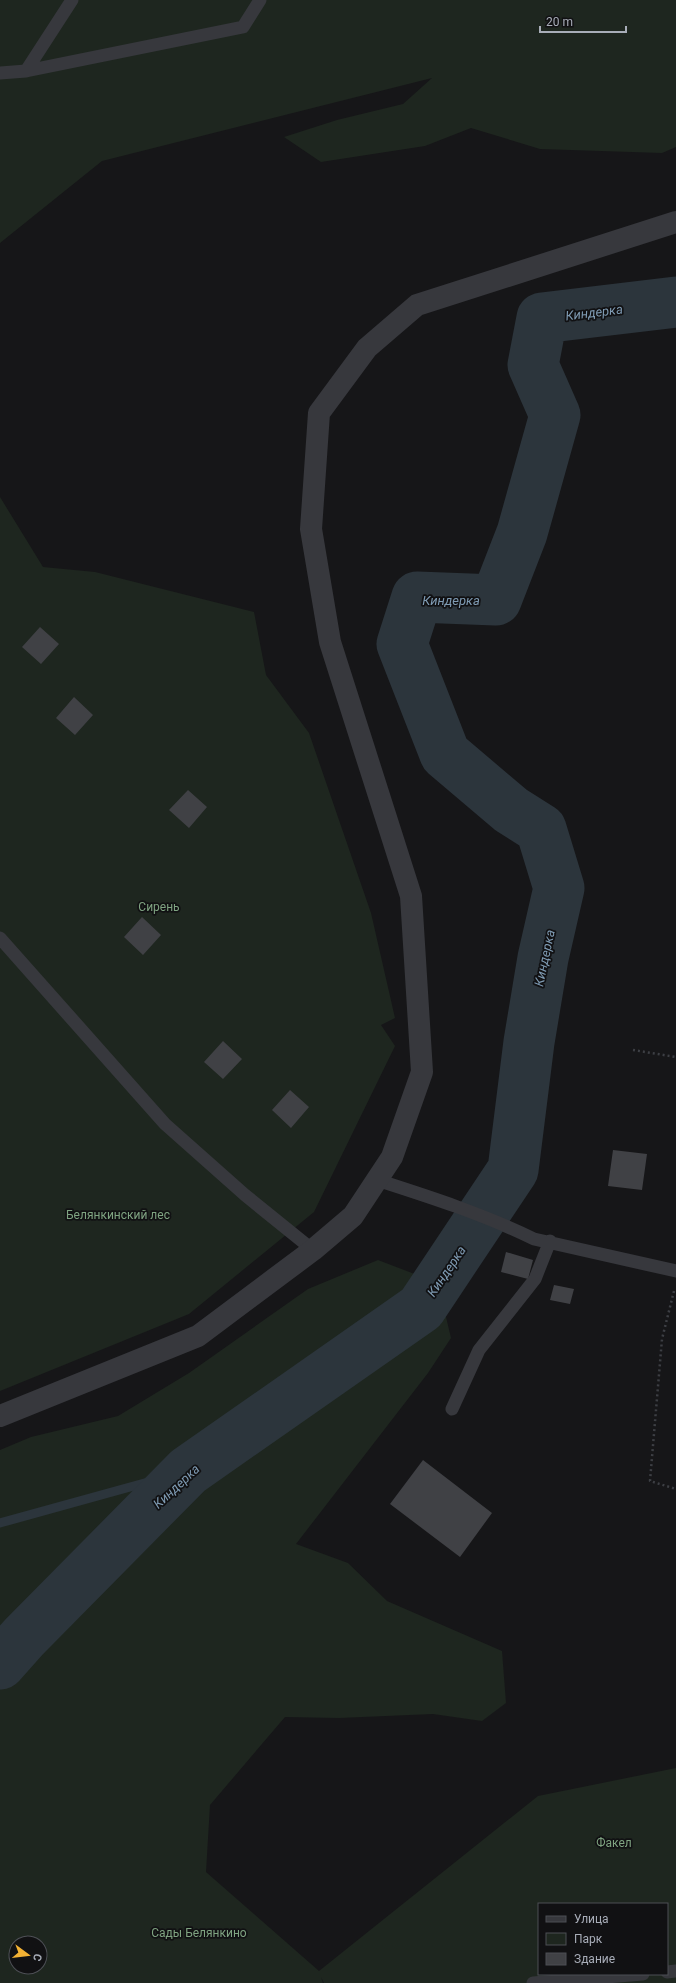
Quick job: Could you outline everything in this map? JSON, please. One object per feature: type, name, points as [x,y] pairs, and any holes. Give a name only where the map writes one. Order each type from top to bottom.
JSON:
[{"type":"street","points":[[0,1416],[198,1336],[313,1250],[353,1216],[392,1157],[422,1072],[411,896],[330,642],[311,529],[319,413],[367,348],[417,304],[676,222]]},
{"type":"lane","points":[[26,71],[72,0]]},
{"type":"lane","points":[[0,73],[26,71],[243,27],[260,0]]},
{"type":"lane","points":[[0,938],[165,1124],[245,1195],[313,1250]]},
{"type":"lane","points":[[377,1180],[432,1198],[534,1238],[676,1271]]},
{"type":"lane","points":[[452,1409],[479,1350],[534,1279],[550,1241]]},
{"type":"lane","points":[[533,1983],[631,1975]]},
{"type":"path","points":[[633,1050],[676,1058]]},
{"type":"path","points":[[674,1290],[662,1339],[650,1481],[676,1489]]},
{"type":"green space","points":[[0,0],[676,0],[676,147],[662,153],[540,149],[471,128],[425,146],[321,162],[284,137],[337,120],[403,104],[432,78],[102,161],[0,243]]},
{"type":"green space","points":[[0,497],[43,567],[95,572],[254,612],[266,675],[309,733],[371,913],[395,1018],[381,1025],[395,1046],[314,1212],[189,1314],[0,1391]]},
{"type":"green space","points":[[378,1260],[438,1283],[451,1338],[428,1373],[296,1544],[348,1563],[387,1601],[502,1651],[506,1703],[482,1721],[433,1714],[339,1718],[285,1717],[210,1805],[206,1872],[319,1971],[538,1796],[676,1768],[676,1983],[324,1983],[321,1977],[323,1983],[0,1983],[0,1450],[31,1437],[118,1416],[189,1373],[308,1289]]},
{"type":"building","points":[[40,627],[59,644],[41,664],[22,647]]},
{"type":"building","points":[[74,697],[93,715],[75,735],[56,718]]},
{"type":"building","points":[[188,790],[207,807],[189,828],[169,810]]},
{"type":"building","points":[[142,917],[161,935],[143,955],[124,937]]},
{"type":"building","points":[[223,1041],[242,1059],[223,1079],[204,1062]]},
{"type":"building","points":[[290,1090],[309,1107],[291,1128],[272,1110]]},
{"type":"building","points":[[613,1150],[647,1154],[642,1190],[608,1186]]},
{"type":"building","points":[[506,1252],[533,1260],[528,1279],[501,1272]]},
{"type":"building","points":[[554,1285],[574,1289],[570,1304],[550,1300]]},
{"type":"building","points":[[423,1460],[492,1513],[460,1557],[390,1504]]},
{"type":"waterway","name":"Киндерка","points":[[0,1664],[24,1637],[188,1471],[421,1308],[513,1170],[529,1042],[543,958],[559,888],[541,829],[511,810],[445,754],[402,644],[417,597],[496,600],[522,533],[555,415],[533,365],[542,318],[676,302]]},
{"type":"waterway","points":[[0,1523],[188,1471]]},
{"type":"park label","name":"Сирень","points":[[159,907]]},
{"type":"park label","name":"Белянкинский лес","points":[[118,1215]]},
{"type":"park label","name":"Факел","points":[[614,1843]]},
{"type":"park label","name":"Сады Белянкино","points":[[199,1933]]}]
